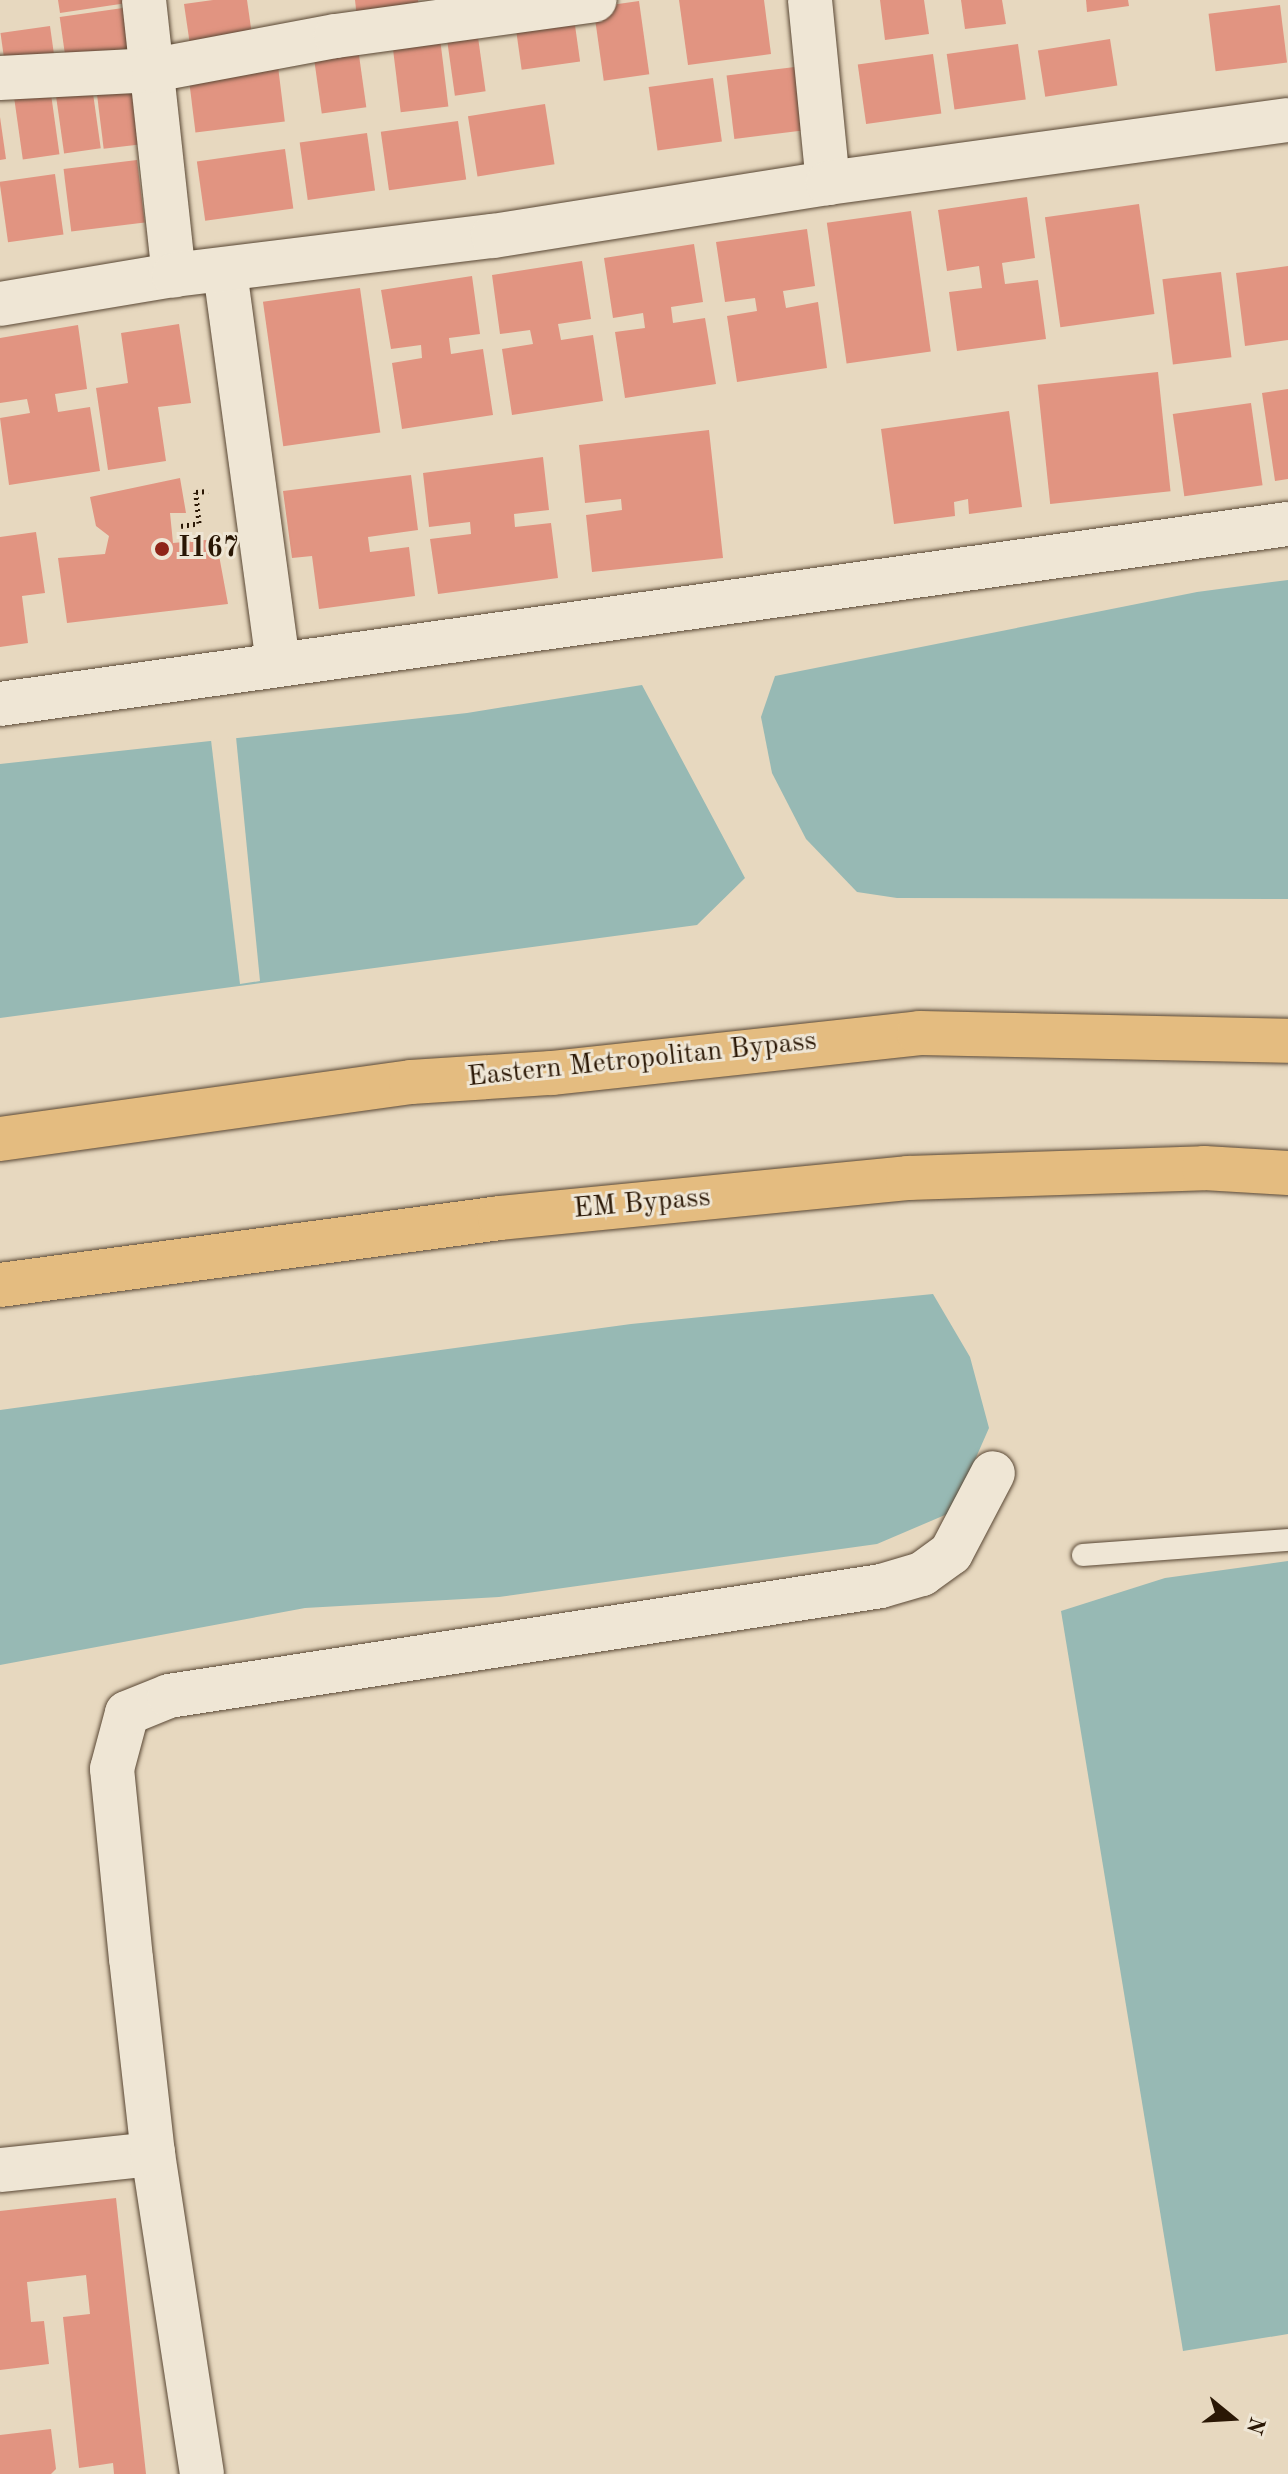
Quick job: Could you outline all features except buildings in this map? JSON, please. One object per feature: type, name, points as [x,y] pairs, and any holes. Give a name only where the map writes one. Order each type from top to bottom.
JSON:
[{"type":"main road","name":"Eastern Metropolitan Bypass","points":[[0,1139],[411,1082],[552,1073],[919,1033],[1288,1041]]},
{"type":"main road","name":"EM Bypass","points":[[0,1285],[500,1218],[908,1178],[1188,1168],[1288,1173]]},
{"type":"street","points":[[144,0],[174,275]]},
{"type":"street","points":[[0,78],[154,70],[334,18],[595,0]]},
{"type":"street","points":[[810,0],[828,183]]},
{"type":"street","points":[[0,304],[174,275],[493,236],[828,183],[1288,120]]},
{"type":"street","points":[[225,271],[278,664]]},
{"type":"street","points":[[0,704],[1288,524]]},
{"type":"street","points":[[202,2474],[153,2154],[112,1769],[127,1713],[169,1696],[881,1586],[922,1574],[951,1553],[993,1473]]},
{"type":"street","points":[[0,2170],[153,2154]]},
{"type":"lane","points":[[1083,1555],[1288,1540]]},
{"type":"path","points":[[181,526],[199,523],[196,492],[221,489]]},
{"type":"water","points":[[1288,580],[1288,899],[897,898],[857,892],[806,839],[772,773],[761,717],[775,676],[1197,592]]},
{"type":"water","points":[[642,685],[745,878],[697,925],[0,1018],[0,764],[467,713]]},
{"type":"water","points":[[933,1294],[970,1357],[989,1428],[952,1512],[877,1544],[499,1597],[305,1608],[0,1665],[0,1410],[631,1324]]},
{"type":"water","points":[[1288,1561],[1288,2334],[1183,2351],[1061,1611],[1165,1578]]},
{"type":"pier","points":[[236,737],[260,981],[240,984],[211,740]]},
{"type":"place","name":"I167","points":[[162,549]]}]
